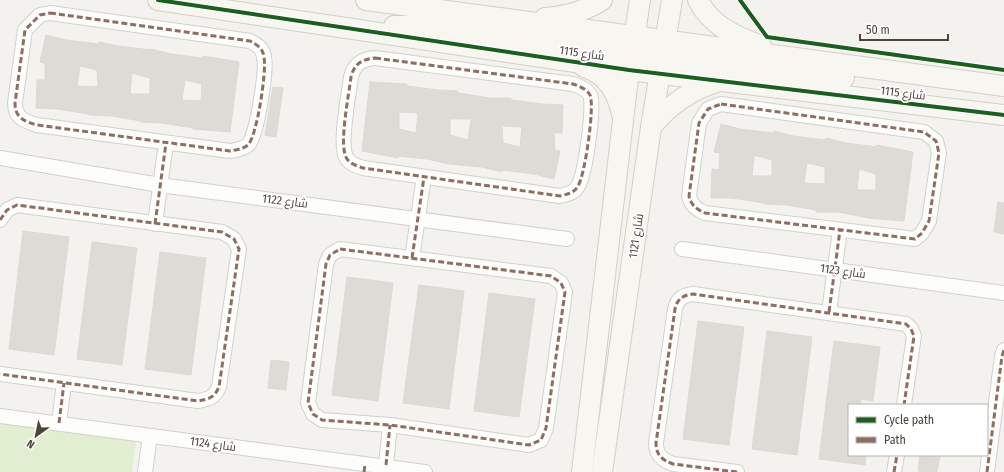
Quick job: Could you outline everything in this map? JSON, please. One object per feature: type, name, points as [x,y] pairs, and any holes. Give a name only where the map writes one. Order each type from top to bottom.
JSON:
[{"type":"street","name":"شارع 1115","points":[[158,0],[330,27],[567,61],[632,53]]},
{"type":"street","name":"شارع 1115","points":[[366,0],[520,21],[632,53],[663,57],[797,58],[1004,86]]},
{"type":"street","points":[[520,21],[565,16],[580,11],[602,0]]},
{"type":"street","points":[[582,472],[623,119],[640,0]]},
{"type":"street","name":"شارع 1121","points":[[602,472],[651,127],[672,0]]},
{"type":"street","points":[[698,0],[706,13],[718,25],[735,36],[797,58]]},
{"type":"street","points":[[50,13],[250,41],[259,46],[264,56],[264,67],[256,129],[247,146],[230,151],[166,143],[37,125],[26,122],[19,117],[15,111],[15,103],[23,38],[25,30],[32,21],[40,15],[50,13]]},
{"type":"street","points":[[330,27],[428,26],[632,53],[651,50],[663,57],[902,85],[968,82]]},
{"type":"street","name":"شارع 1115","points":[[663,57],[721,81],[1004,115]]},
{"type":"street","points":[[375,58],[572,84],[582,88],[590,94],[592,114],[583,173],[577,187],[570,194],[560,196],[424,177],[363,168],[354,165],[346,158],[343,146],[351,77],[353,70],[358,63],[366,59],[375,58]]},
{"type":"street","points":[[567,61],[593,71],[611,84],[619,103],[623,119]]},
{"type":"street","points":[[651,127],[671,106],[683,97],[696,90],[721,81]]},
{"type":"street","points":[[721,104],[882,126],[924,132],[936,141],[939,153],[930,221],[922,233],[915,239],[840,230],[705,213],[691,203],[689,188],[699,123],[708,109],[721,104]]},
{"type":"street","points":[[155,224],[166,143]]},
{"type":"street","name":"شارع 1122","points":[[2,160],[160,185],[418,218],[567,239]]},
{"type":"street","points":[[412,258],[424,177]]},
{"type":"street","points":[[0,220],[7,210],[17,205],[222,232],[229,234],[237,244],[238,249],[219,387],[216,395],[210,399],[198,401],[0,374]]},
{"type":"street","points":[[829,312],[840,230]]},
{"type":"street","points":[[340,249],[552,276],[561,283],[565,292],[546,428],[541,440],[530,445],[390,425],[322,420],[313,414],[308,403],[326,264],[330,255],[340,249]]},
{"type":"street","name":"شارع 1123","points":[[682,249],[1004,293]]},
{"type":"street","points":[[737,472],[673,464],[664,460],[657,451],[656,443],[675,309],[677,302],[685,295],[693,294],[901,322],[911,329],[914,339],[904,404]]},
{"type":"street","points":[[987,472],[1004,350]]},
{"type":"street","points":[[59,424],[64,383]]},
{"type":"street","name":"شارع 1124","points":[[0,416],[150,436],[364,468],[386,465],[425,472]]},
{"type":"street","points":[[386,465],[390,425]]},
{"type":"street","points":[[145,472],[150,436]]},
{"type":"street","points":[[894,472],[897,456]]},
{"type":"green space","points":[[0,422],[136,441],[132,472],[0,472]]},
{"type":"building","points":[[46,35],[66,40],[99,44],[99,42],[118,46],[151,49],[171,54],[202,58],[203,56],[239,62],[230,132],[193,129],[162,123],[141,122],[112,116],[89,115],[57,109],[36,108],[37,80],[45,80],[45,64],[40,62]],"holes":[[[80,66],[97,70],[98,87],[77,86]],[[132,73],[150,78],[150,94],[130,94]],[[185,80],[202,84],[201,101],[182,100]]]},
{"type":"building","points":[[370,82],[407,84],[407,86],[458,91],[458,93],[490,98],[511,98],[511,100],[563,105],[562,133],[554,133],[555,150],[560,151],[554,179],[534,174],[502,170],[502,172],[482,167],[449,164],[427,159],[398,156],[398,158],[362,151]],"holes":[[[399,112],[418,113],[416,133],[399,129]],[[450,119],[471,119],[468,140],[450,135]],[[502,126],[522,127],[520,147],[503,143]]]},
{"type":"building","points":[[273,87],[283,88],[276,137],[265,135]]},
{"type":"building","points":[[721,124],[740,129],[773,133],[774,131],[793,136],[825,140],[826,138],[846,143],[877,147],[877,145],[913,152],[904,221],[868,218],[839,212],[816,212],[816,210],[787,205],[764,204],[732,198],[711,198],[712,169],[719,170],[720,153],[714,152]],"holes":[[[754,155],[772,160],[772,176],[752,176]],[[807,163],[825,167],[825,184],[804,183]],[[859,169],[876,174],[876,190],[857,190]]]},
{"type":"building","points":[[998,202],[1004,203],[1004,234],[994,232]]},
{"type":"building","points":[[23,231],[69,237],[54,355],[9,349]]},
{"type":"building","points":[[92,242],[137,248],[122,365],[77,359]]},
{"type":"building","points":[[160,252],[206,258],[191,375],[145,369]]},
{"type":"building","points":[[347,277],[393,283],[378,401],[332,395]]},
{"type":"building","points":[[419,285],[464,291],[449,409],[403,403]]},
{"type":"building","points":[[489,293],[535,299],[519,417],[474,411]]},
{"type":"building","points":[[698,321],[744,327],[729,445],[683,439]]},
{"type":"building","points":[[767,331],[812,337],[797,455],[752,449]]},
{"type":"building","points":[[834,341],[880,347],[873,401],[861,399],[860,404],[848,404],[848,456],[866,456],[865,465],[819,459]]},
{"type":"building","points":[[271,360],[289,362],[286,390],[268,388]]},
{"type":"building","points":[[920,456],[940,456],[937,472],[918,471]]},
{"type":"marked path","points":[[50,13],[250,41],[255,44],[261,49],[265,64],[258,117],[255,129],[248,145],[230,151],[37,125],[21,118],[15,108],[15,103],[25,30],[40,15],[50,13]]},
{"type":"marked path","points":[[375,58],[573,84],[585,89],[590,95],[591,102],[590,126],[584,169],[578,186],[573,192],[560,196],[363,168],[351,163],[347,159],[344,150],[344,130],[352,72],[362,61],[375,58]]},
{"type":"marked path","points":[[721,104],[924,132],[936,141],[939,153],[929,221],[922,233],[915,239],[705,213],[699,210],[694,206],[689,196],[699,123],[708,109],[721,104]]},
{"type":"marked path","points":[[155,224],[166,143]]},
{"type":"marked path","points":[[412,258],[424,177]]},
{"type":"marked path","points":[[0,220],[7,210],[17,205],[222,232],[234,239],[239,249],[219,387],[215,394],[211,397],[198,401],[0,374]]},
{"type":"marked path","points":[[829,312],[840,230]]},
{"type":"marked path","points":[[340,249],[551,276],[561,283],[565,292],[546,428],[541,440],[529,445],[390,425],[322,420],[313,414],[308,403],[326,264],[330,255],[340,249]]},
{"type":"marked path","points":[[737,472],[673,464],[663,459],[657,451],[656,443],[675,309],[679,300],[686,295],[693,294],[906,324],[911,329],[914,336],[904,404]]},
{"type":"marked path","points":[[987,472],[1004,350]]},
{"type":"marked path","points":[[59,423],[64,383]]},
{"type":"marked path","points":[[386,465],[390,425]]},
{"type":"marked path","points":[[894,472],[897,456]]},
{"type":"marked path","points":[[364,472],[365,465]]},
{"type":"cycle path","points":[[158,0],[629,70],[1004,115]]},
{"type":"cycle path","points":[[740,0],[767,37],[1004,70]]}]
